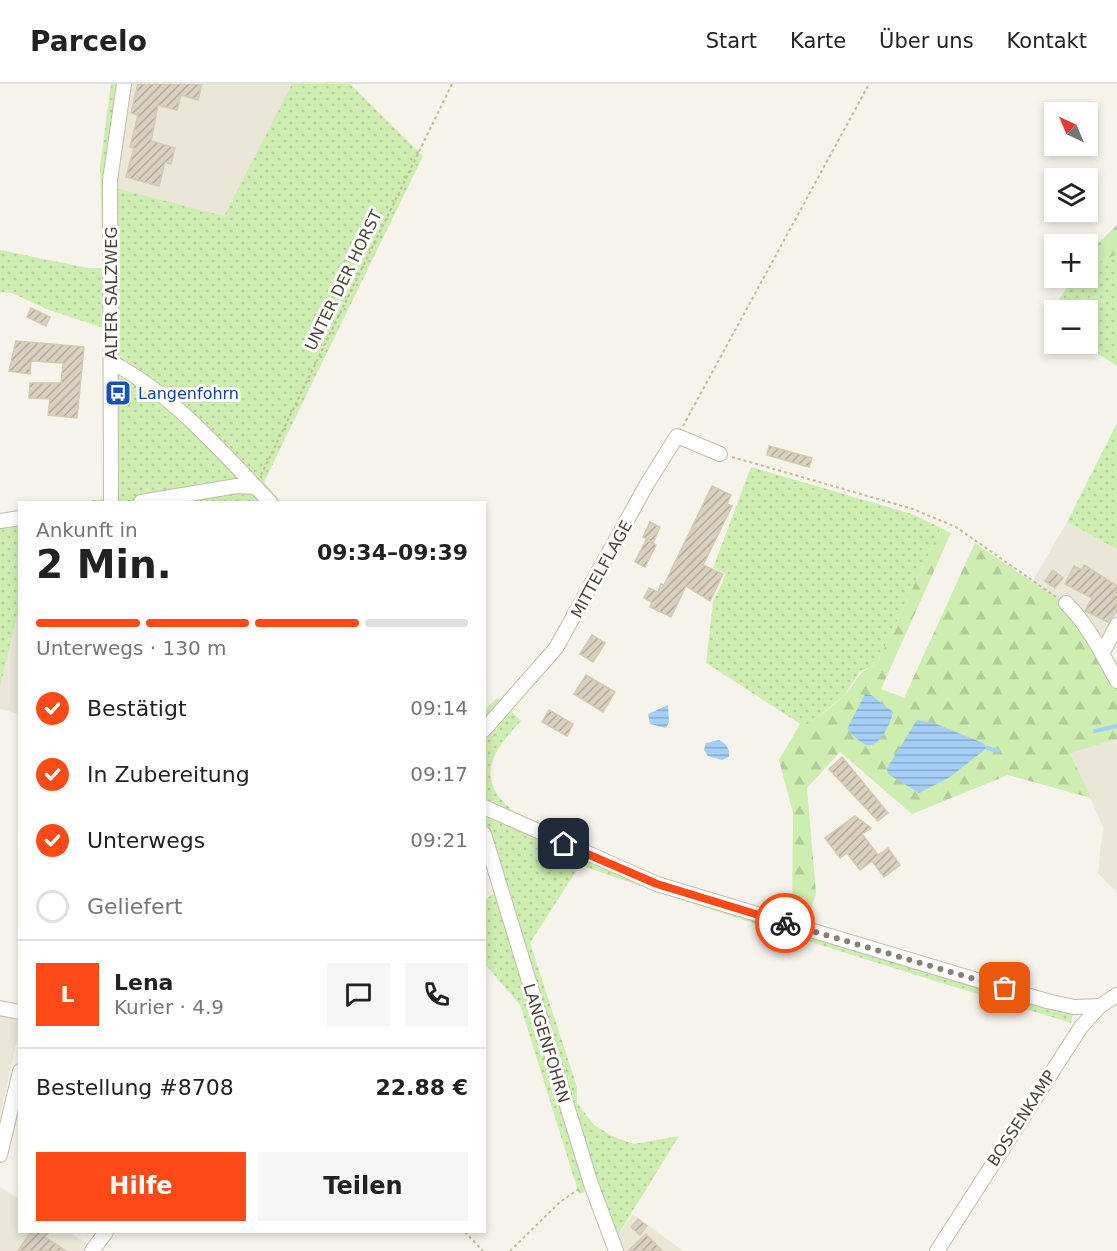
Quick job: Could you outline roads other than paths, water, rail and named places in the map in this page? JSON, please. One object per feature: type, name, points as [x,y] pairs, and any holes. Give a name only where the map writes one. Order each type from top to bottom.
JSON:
[{"type":"street","name":"ALTER SALZWEG","points":[[111,501],[110,180],[124,84]]},
{"type":"street","points":[[111,362],[134,374],[159,393],[269,501]]},
{"type":"street","name":"MITTELFLAGE","points":[[486,728],[556,648],[647,484],[677,436],[720,454]]},
{"type":"street","points":[[147,501],[237,486],[255,487]]},
{"type":"street","points":[[0,521],[18,518]]},
{"type":"street","points":[[1065,603],[1081,618],[1103,652],[1117,681]]},
{"type":"street","points":[[1103,652],[1117,625]]},
{"type":"street","points":[[486,808],[657,884],[913,962],[1074,1007],[1100,1006]]},
{"type":"street","name":"LANGENFOHRN","points":[[486,841],[591,1184],[616,1251]]},
{"type":"street","name":"BOSSENKAMP","points":[[937,1251],[1081,1027],[1100,1006],[1117,995]]},
{"type":"street","points":[[1074,1007],[1081,1027]]},
{"type":"street","points":[[0,1008],[18,1012]]},
{"type":"street","points":[[0,1155],[18,1079]]},
{"type":"street","points":[[92,1251],[105,1233]]},
{"type":"water","points":[[865,694],[871,695],[893,712],[884,733],[872,745],[862,742],[847,729]]},
{"type":"water","points":[[668,705],[669,722],[666,728],[650,724],[648,714]]},
{"type":"water","points":[[917,720],[934,723],[983,743],[987,748],[950,777],[919,793],[888,774],[887,768]]},
{"type":"water","points":[[719,740],[726,745],[729,751],[729,757],[722,760],[708,756],[704,750],[706,743]]},
{"type":"waterway","points":[[1095,731],[1117,726]]},
{"type":"waterway","points":[[987,748],[998,751]]},
{"type":"place","name":"Langenfohrn","points":[[118,393]]}]
